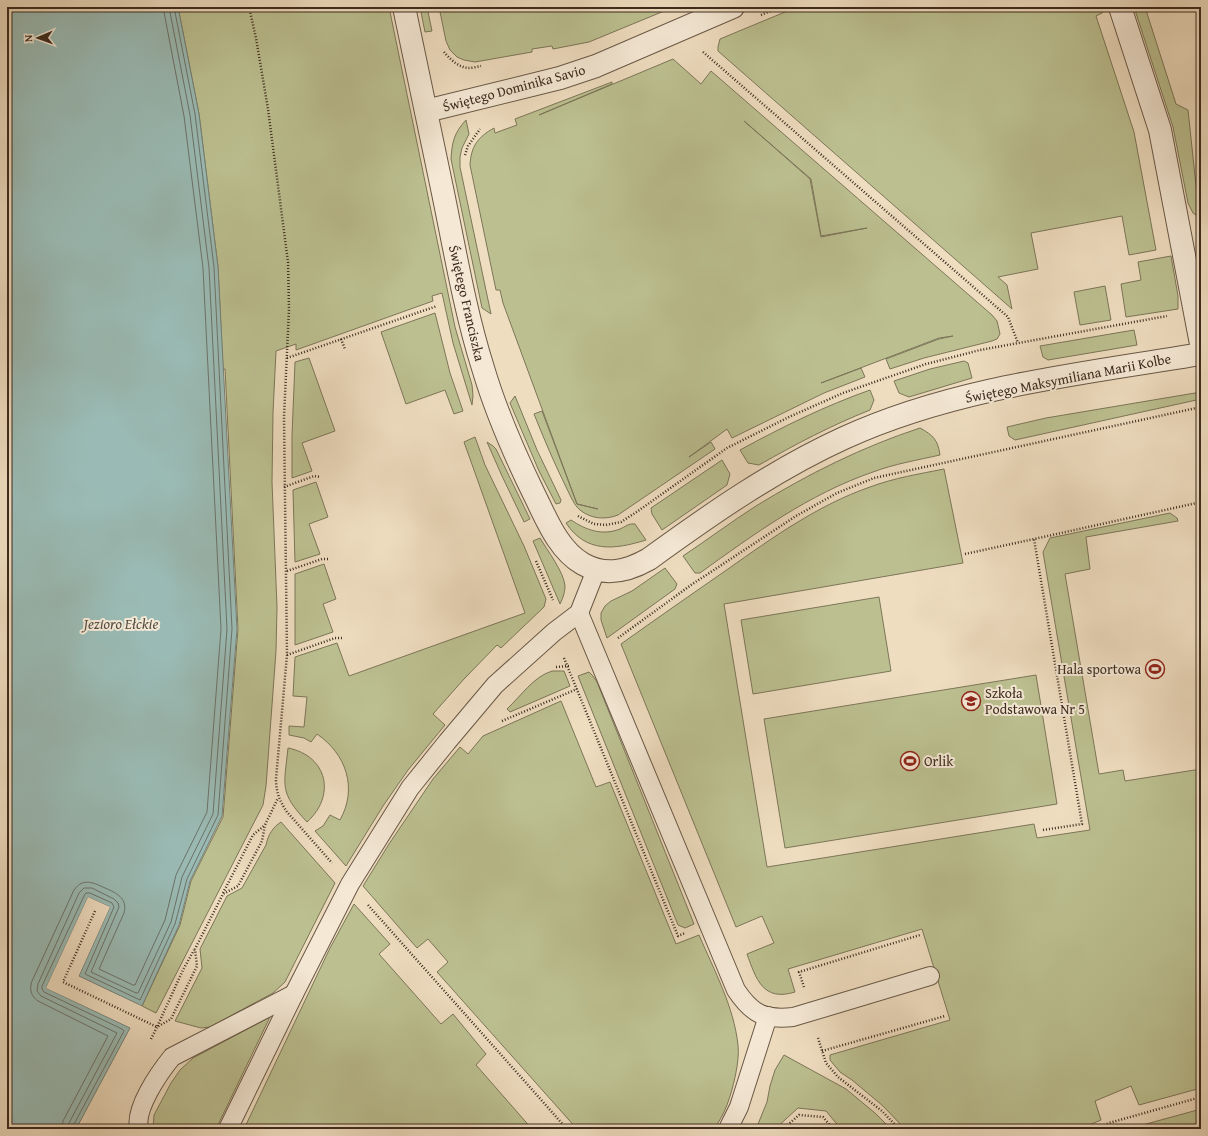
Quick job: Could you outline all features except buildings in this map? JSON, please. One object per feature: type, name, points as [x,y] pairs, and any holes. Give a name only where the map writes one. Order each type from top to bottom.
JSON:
[{"type":"street","name":"Świętego Franciszka","points":[[404,7],[464,295],[483,369],[498,412],[516,456],[548,522],[562,544],[572,556],[582,564],[596,570]]},
{"type":"street","name":"Świętego Dominika Savio","points":[[426,111],[567,76],[596,66],[733,7]]},
{"type":"street","points":[[1120,7],[1160,130],[1201,344]]},
{"type":"street","name":"Świętego Maksymiliana Marii Kolbe","points":[[596,570],[613,572],[633,568],[649,559],[752,488],[799,460],[844,438],[881,423],[944,402],[989,390],[1201,354]]},
{"type":"lane","points":[[228,1129],[350,884],[410,788],[495,685],[554,632],[579,613],[596,570]]},
{"type":"lane","points":[[579,613],[736,990],[746,1004],[757,1013],[781,1018],[793,1017],[930,976]]},
{"type":"lane","points":[[139,1129],[139,1112],[160,1073],[172,1057],[294,994]]},
{"type":"lane","points":[[728,1129],[739,1107],[768,1016]]},
{"type":"path","points":[[248,7],[256,38],[268,109],[288,262],[289,309],[284,417],[287,655],[276,789],[279,798],[288,812],[567,1129]]},
{"type":"path","points":[[759,16],[780,7]]},
{"type":"path","points":[[442,46],[444,52],[458,65],[468,68],[483,66]]},
{"type":"path","points":[[700,48],[1008,317],[1018,343]]},
{"type":"path","points":[[465,162],[468,146],[478,129],[483,127]]},
{"type":"path","points":[[287,358],[439,305]]},
{"type":"path","points":[[576,514],[594,524],[606,525],[621,522],[727,448],[789,417],[843,393],[926,364],[968,353],[1018,343],[1195,311]]},
{"type":"path","points":[[341,340],[344,349]]},
{"type":"path","points":[[614,641],[691,585],[796,516],[837,493],[874,478],[1201,407]]},
{"type":"path","points":[[284,487],[314,476],[322,477]]},
{"type":"path","points":[[965,554],[1201,502]]},
{"type":"path","points":[[1034,539],[1082,824],[1043,830]]},
{"type":"path","points":[[534,556],[554,603],[546,614],[678,936]]},
{"type":"path","points":[[287,571],[322,559],[328,559]]},
{"type":"path","points":[[287,655],[335,638],[342,638]]},
{"type":"path","points":[[501,721],[576,689]]},
{"type":"path","points":[[223,894],[238,886],[262,841],[265,825],[279,798]]},
{"type":"path","points":[[151,1040],[183,970],[253,835],[265,825]]},
{"type":"path","points":[[95,911],[63,982],[157,1027]]},
{"type":"path","points":[[899,1129],[882,1111],[838,1077],[826,1064],[799,972],[920,935]]},
{"type":"path","points":[[157,1027],[171,1019],[196,966],[195,949]]},
{"type":"path","points":[[822,1052],[945,1016]]},
{"type":"path","points":[[1096,1129],[1109,1123],[1201,1097]]},
{"type":"path","points":[[783,1129],[799,1115],[823,1117],[833,1129]]},
{"type":"green space","points":[[178,7],[389,7],[455,327],[472,385],[473,396],[472,405],[453,343],[442,293],[432,296],[433,301],[296,350],[296,344],[276,351],[272,482],[277,607],[276,651],[266,786],[263,805],[156,1013],[142,1006],[180,925],[191,881],[223,817],[238,629],[225,369],[223,369],[218,267],[199,114]]},
{"type":"green space","points":[[420,7],[427,7],[432,31],[425,32]]},
{"type":"green space","points":[[439,7],[669,7],[669,9],[589,42],[553,49],[552,46],[532,49],[532,52],[475,62],[457,57],[450,50],[446,41]]},
{"type":"green space","points":[[797,7],[1107,7],[1102,13],[1096,16],[1134,132],[1156,250],[1129,255],[1122,216],[1031,233],[1038,269],[998,277],[1007,285],[1012,309],[718,51],[720,39]]},
{"type":"green space","points":[[1134,7],[1145,7],[1176,104],[1188,110],[1198,204],[1201,207],[1201,218],[1193,213],[1188,203],[1173,127]]},
{"type":"green space","points":[[673,59],[701,84],[711,71],[992,315],[997,321],[1000,334],[997,339],[992,341],[924,358],[890,369],[886,359],[939,339],[953,336],[939,338],[821,383],[861,368],[865,377],[824,393],[732,438],[727,429],[689,457],[711,442],[715,449],[618,515],[608,518],[593,517],[584,513],[574,503],[534,414],[542,411],[577,504],[503,303],[500,290],[496,290],[470,165],[472,152],[476,143],[494,128],[495,133],[517,125],[515,119],[612,82],[612,84],[539,115]],"holes":[[[744,121],[811,179],[821,236],[867,228],[821,237],[810,179]]]},
{"type":"green space","points":[[466,120],[469,134],[462,148],[460,167],[491,314],[482,308],[451,159],[454,138]]},
{"type":"green space","points":[[1171,256],[1178,296],[1178,309],[1126,317],[1121,284],[1141,280],[1138,262]]},
{"type":"green space","points":[[1105,286],[1111,320],[1080,325],[1074,292]]},
{"type":"green space","points":[[435,313],[450,373],[463,411],[454,414],[445,390],[406,404],[381,332]]},
{"type":"green space","points":[[1134,330],[1137,345],[1048,360],[1043,357],[1040,346]]},
{"type":"green space","points":[[309,358],[335,431],[302,443],[312,471],[292,478],[295,362]]},
{"type":"green space","points":[[964,361],[968,363],[972,378],[909,397],[899,393],[894,381],[930,369]]},
{"type":"green space","points":[[870,390],[874,400],[870,410],[841,422],[759,465],[748,463],[740,450],[804,417]]},
{"type":"green space","points":[[1201,392],[1201,399],[1015,440],[1009,436],[1007,427],[1046,418]]},
{"type":"green space","points":[[515,396],[537,450],[561,500],[560,503],[556,504],[539,471],[510,403]]},
{"type":"green space","points":[[920,428],[934,438],[938,445],[940,455],[881,469],[849,481],[804,503],[700,573],[695,573],[683,556],[737,518],[815,472],[898,435]]},
{"type":"green space","points":[[475,437],[485,465],[524,546],[546,599],[544,607],[501,648],[497,645],[433,714],[445,725],[408,770],[383,806],[346,866],[315,831],[323,826],[330,815],[340,820],[345,808],[348,796],[348,784],[346,772],[342,762],[327,742],[317,734],[311,742],[304,738],[289,735],[289,726],[304,727],[307,697],[293,696],[295,657],[337,643],[349,676],[525,613],[464,442]]},
{"type":"green space","points":[[487,442],[496,449],[530,519],[524,522]]},
{"type":"green space","points":[[722,460],[730,474],[727,485],[662,530],[652,514],[651,508]]},
{"type":"green space","points":[[944,469],[963,563],[724,604],[767,867],[1034,824],[1037,838],[1090,830],[1043,552],[1050,538],[1170,513],[1177,518],[1178,521],[1086,537],[1090,569],[1065,574],[1099,774],[1123,770],[1125,781],[1201,769],[1201,1088],[1139,1105],[1131,1086],[1095,1101],[1101,1120],[1080,1129],[905,1129],[883,1106],[840,1072],[830,1060],[830,1055],[950,1020],[922,929],[788,969],[795,992],[775,994],[762,986],[754,972],[747,954],[774,943],[762,916],[736,927],[621,644],[761,546],[796,523],[832,503],[851,494],[888,481]]},
{"type":"green space","points":[[316,482],[328,517],[309,524],[320,554],[295,562],[293,490]]},
{"type":"green space","points":[[571,520],[582,527],[601,532],[613,531],[635,524],[646,540],[623,546],[612,547],[592,544],[582,540],[574,533],[566,523]]},
{"type":"green space","points":[[540,538],[562,574],[564,580],[565,590],[560,604],[533,541]]},
{"type":"green space","points":[[324,564],[336,599],[323,604],[333,632],[295,645],[295,574]]},
{"type":"green space","points":[[665,568],[677,584],[675,589],[607,638],[601,620],[601,613],[605,606],[611,601],[632,591]]},
{"type":"green space","points":[[879,597],[891,671],[753,694],[741,620]]},
{"type":"green space","points":[[552,671],[564,671],[570,686],[510,712],[507,709],[533,682]]},
{"type":"green space","points":[[589,672],[597,682],[694,924],[685,928],[678,925],[578,676]]},
{"type":"green space","name":"Orlik","points":[[1036,675],[1057,804],[785,848],[764,719]]},
{"type":"green space","points":[[561,701],[596,787],[610,782],[676,944],[699,935],[728,1003],[736,1031],[738,1059],[736,1075],[726,1108],[714,1129],[577,1129],[437,972],[448,962],[428,939],[417,948],[363,886],[389,844],[433,779],[460,747],[468,754],[483,736]]},
{"type":"green space","points":[[288,748],[301,752],[312,759],[319,768],[323,778],[324,789],[322,801],[316,812],[307,822],[298,812],[288,796],[285,772]]},
{"type":"green space","points":[[281,822],[335,883],[285,982],[273,993],[210,1027],[201,1028],[175,1021],[202,968],[200,949],[227,896],[242,888],[266,845],[271,832]]},
{"type":"green space","points":[[354,904],[390,944],[379,954],[441,1024],[453,1014],[486,1054],[476,1065],[532,1129],[244,1129],[330,948]]},
{"type":"green space","points":[[270,1017],[216,1129],[153,1129],[154,1115],[171,1083],[180,1070],[193,1058]]},
{"type":"green space","points":[[784,1055],[846,1089],[875,1113],[891,1129],[841,1129],[826,1111],[798,1108],[775,1129],[756,1129],[767,1102],[775,1070]]},
{"type":"green space","points":[[1201,1109],[1201,1129],[1128,1129]]},
{"type":"water","name":"Jezioro Ełckie","points":[[7,7],[178,7],[199,114],[218,267],[237,629],[222,816],[190,881],[179,925],[142,1006],[79,976],[110,907],[88,897],[46,988],[130,1028],[76,1129],[7,1129]]},
{"type":"pier","points":[[88,897],[110,907],[78,977],[143,1007],[141,1008],[77,977],[108,908],[89,899],[48,987],[131,1026],[132,1028],[46,988]]},
{"type":"place","name":"Hala sportowa","points":[[1155,669]]},
{"type":"place","name":"Szkoła Podstawowa Nr 5","points":[[971,701]]},
{"type":"place","name":"Orlik","points":[[910,761]]}]
